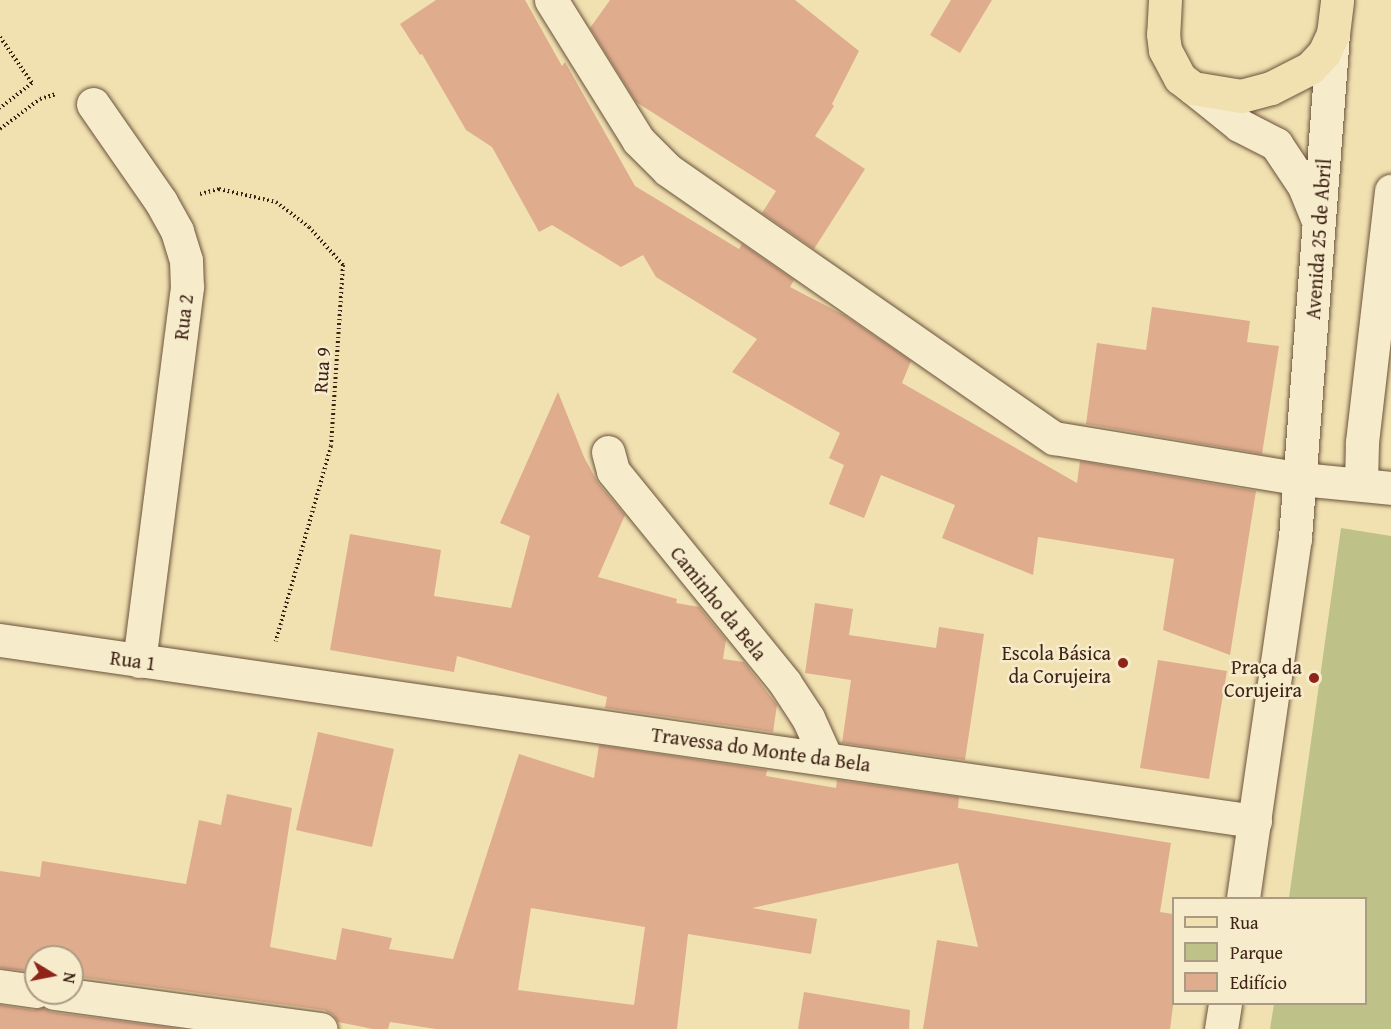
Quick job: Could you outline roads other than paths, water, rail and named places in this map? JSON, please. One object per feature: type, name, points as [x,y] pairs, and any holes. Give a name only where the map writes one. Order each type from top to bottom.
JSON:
[{"type":"main road","points":[[1165,0],[1162,33],[1165,50],[1180,78],[1193,88],[1241,96],[1270,88],[1310,68],[1324,53],[1333,34]]},
{"type":"main road","name":"Avenida 25 de Abril","points":[[1333,34],[1337,0]]},
{"type":"street","points":[[551,0],[638,140],[668,170],[1054,438],[1301,479],[1376,485],[1362,442],[1391,191]]},
{"type":"street","name":"Avenida 25 de Abril","points":[[1301,479],[1333,34]]},
{"type":"street","points":[[1193,88],[1239,124],[1276,144],[1304,186],[1319,224]]},
{"type":"street","name":"Rua 2","points":[[93,104],[162,202],[177,231],[186,260],[187,287],[139,661]]},
{"type":"street","name":"Caminho da Bela","points":[[608,452],[613,471],[785,683],[808,718],[826,758]]},
{"type":"street","points":[[1243,897],[1295,538],[1301,479]]},
{"type":"street","name":"Rua 1","points":[[0,640],[266,678]]},
{"type":"street","name":"Travessa do Monte da Bela","points":[[266,678],[1255,821]]},
{"type":"street","points":[[0,986],[24,989]]},
{"type":"street","points":[[84,997],[321,1029]]},
{"type":"street","points":[[1221,1029],[1226,1005]]},
{"type":"place","name":"Escola Básica da Corujeira","points":[[1123,663]]},
{"type":"place","name":"Praça da Corujeira","points":[[1314,678]]}]
